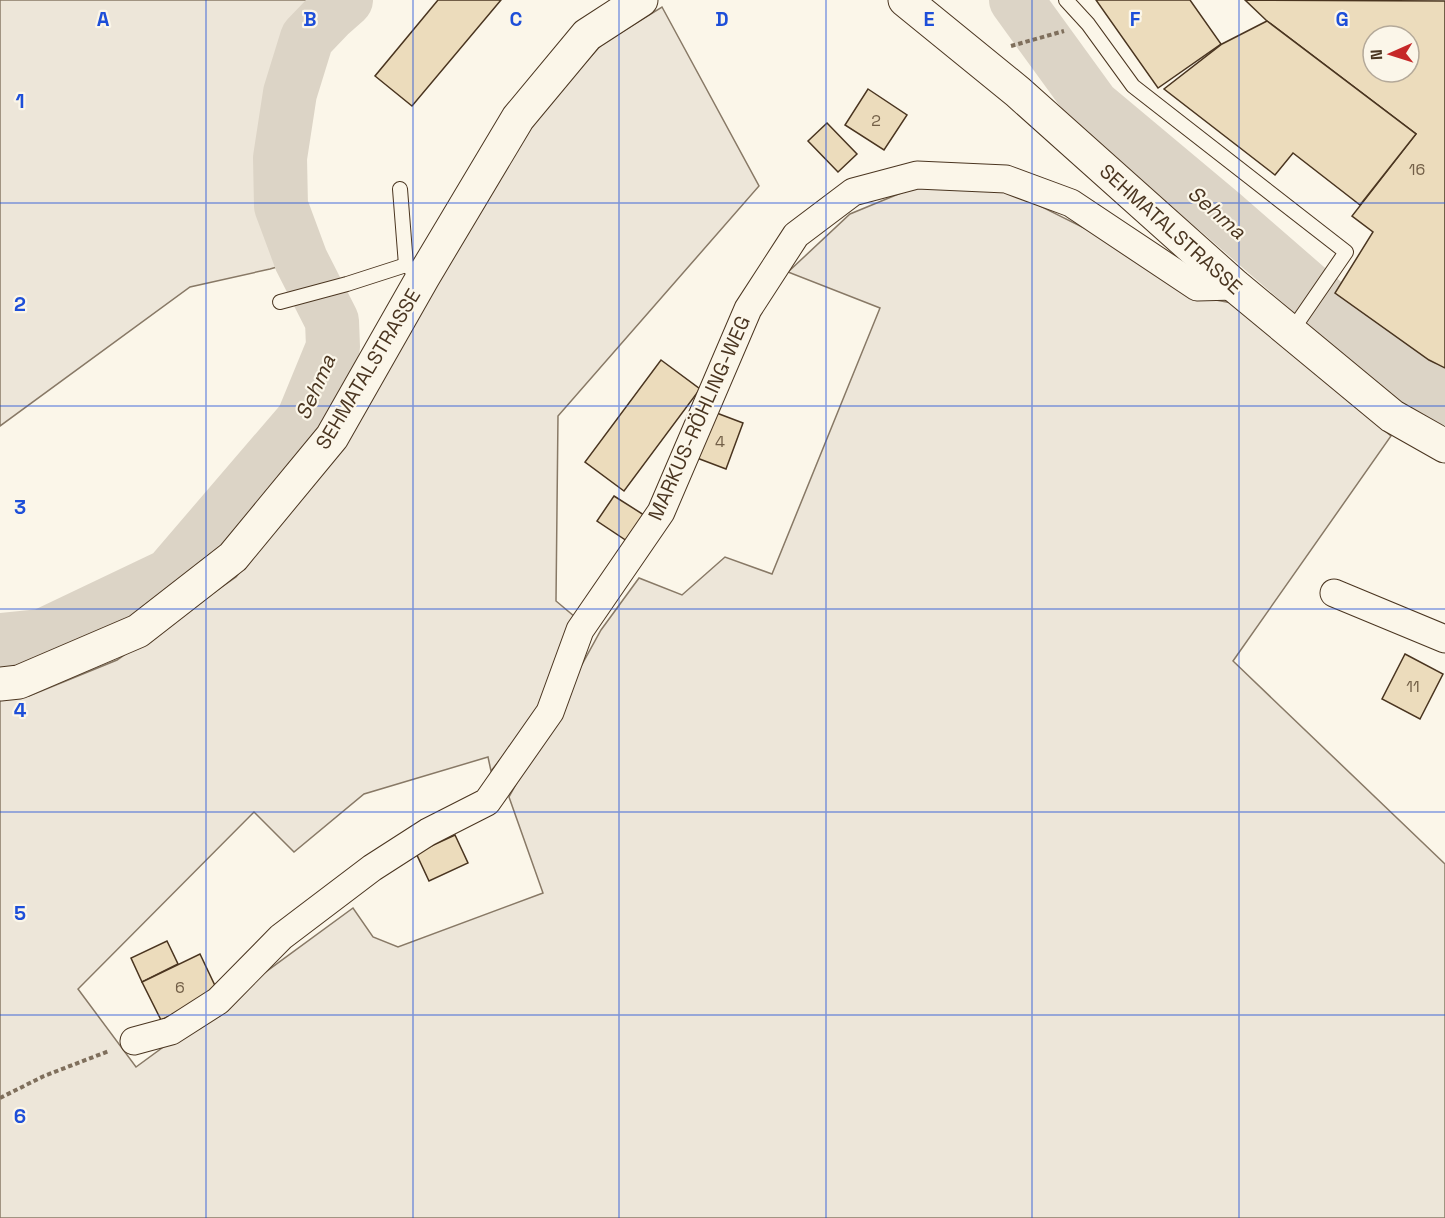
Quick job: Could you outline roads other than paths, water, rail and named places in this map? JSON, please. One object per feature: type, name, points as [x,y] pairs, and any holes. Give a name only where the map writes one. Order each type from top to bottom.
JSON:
[{"type":"main road","name":"SEHMATALSTRASSE","points":[[0,684],[19,682],[138,630],[233,557],[332,437],[414,271],[518,118],[587,35],[641,0]]},
{"type":"main road","name":"SEHMATALSTRASSE","points":[[905,0],[1018,92],[1235,286],[1296,325],[1392,416],[1445,446]]},
{"type":"street","name":"MARKUS-RÖHLING-WEG","points":[[134,1041],[171,1031],[218,1001],[281,937],[372,868],[428,832],[487,802],[550,712],[580,630],[660,512],[748,309],[796,235],[853,192],[918,175],[1006,179],[1071,203],[1197,287],[1235,286]]},
{"type":"street","points":[[1334,592],[1445,639]]},
{"type":"lane","points":[[1066,0],[1088,24],[1133,86],[1346,252],[1296,325]]},
{"type":"lane","points":[[280,302],[347,284],[414,271],[400,189]]},
{"type":"waterway","name":"Sehma","points":[[0,640],[42,636],[170,575],[303,420],[333,347],[332,321],[301,260],[281,206],[280,158],[290,93],[307,38],[346,0]]},
{"type":"waterway","name":"Sehma","points":[[1016,0],[1093,106],[1222,214],[1422,388],[1445,398]]}]
